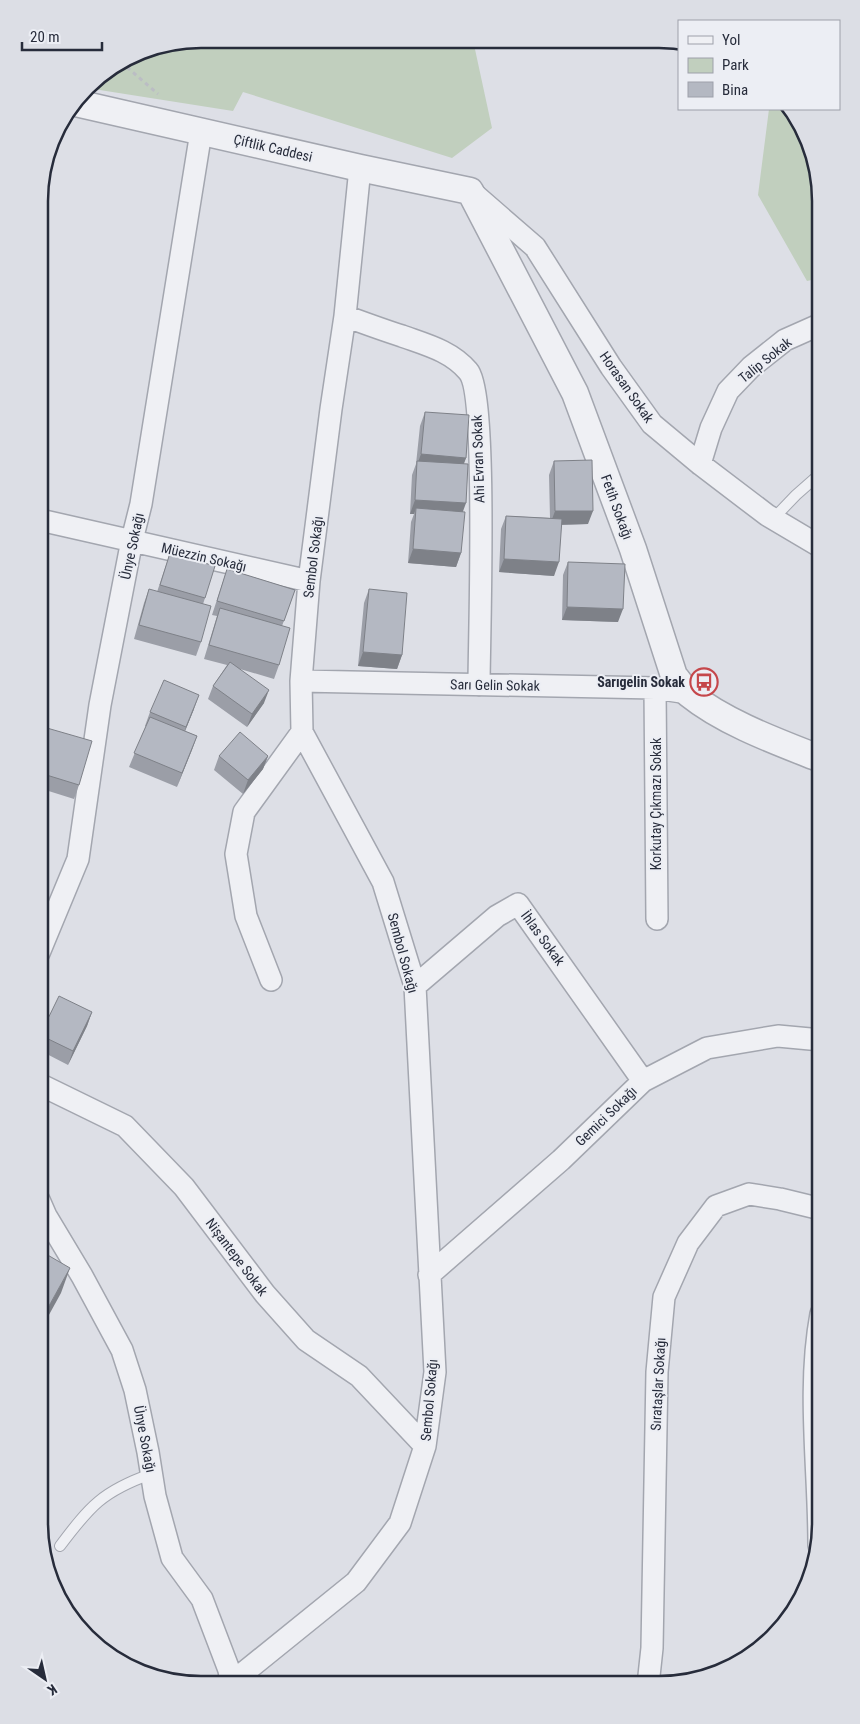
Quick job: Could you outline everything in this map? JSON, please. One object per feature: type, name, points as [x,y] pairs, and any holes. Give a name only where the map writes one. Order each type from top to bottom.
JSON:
[{"type":"street","name":"Çiftlik Caddesi","points":[[81,104],[360,168],[470,191]]},
{"type":"street","name":"Ünye Sokağı","points":[[48,917],[78,859],[100,705],[132,540],[141,504],[202,132]]},
{"type":"street","name":"Sembol Sokağı","points":[[240,1676],[356,1582],[400,1522],[425,1446],[435,1372],[415,986],[383,882],[302,732],[301,681],[309,581],[345,316],[360,168]]},
{"type":"street","name":"Horasan Sokak","points":[[470,191],[536,247],[611,367],[652,424],[700,464],[774,519],[812,542]]},
{"type":"street","name":"Fetih Sokağı","points":[[470,191],[575,393],[633,549],[674,676],[688,693],[723,716],[769,738],[812,755]]},
{"type":"street","name":"Ahi Evran Sokak","points":[[345,316],[442,350],[457,360],[471,374],[478,411],[480,460],[479,685]]},
{"type":"street","name":"Talip Sokak","points":[[700,464],[711,428],[728,391],[751,367],[785,340],[812,328]]},
{"type":"street","name":"Müezzin Sokağı","points":[[48,522],[309,581]]},
{"type":"street","name":"Sarı Gelin Sokak","points":[[301,681],[655,688],[688,693]]},
{"type":"street","name":"Korkutay Çıkmazı Sokak","points":[[655,688],[657,919]]},
{"type":"street","points":[[271,980],[246,916],[236,854],[244,812],[302,732]]},
{"type":"street","name":"İhlas Sokak","points":[[415,986],[497,916],[518,904],[643,1081]]},
{"type":"street","name":"Gemici Sokağı","points":[[429,1275],[561,1160],[643,1081],[707,1048],[778,1036],[812,1039]]},
{"type":"street","name":"Nişantepe Sokak","points":[[48,1088],[125,1126],[184,1187],[265,1294],[306,1340],[359,1376],[425,1446]]},
{"type":"street","name":"Sırataşlar Sokağı","points":[[649,1676],[652,1648],[657,1372],[664,1297],[688,1243],[716,1206],[749,1194],[812,1207]]},
{"type":"street","name":"Ünye Sokağı","points":[[48,1219],[82,1276],[122,1350],[135,1390],[155,1496],[172,1558],[202,1599],[230,1676]]},
{"type":"lane","points":[[774,519],[812,481]]},
{"type":"lane","points":[[60,1546],[85,1513],[97,1501],[127,1482],[151,1474]]},
{"type":"green space","points":[[190,48],[475,48],[492,128],[452,158],[243,92],[233,111],[95,89],[124,68],[142,59],[171,50]]},
{"type":"green space","points":[[769,110],[783,110],[797,133],[810,171],[812,190],[812,280],[807,281],[758,195]]},
{"type":"building","points":[[425,412],[469,415],[466,458],[421,454]]},
{"type":"building","points":[[592,460],[593,511],[555,511],[554,461]]},
{"type":"building","points":[[417,461],[468,464],[466,503],[415,500]]},
{"type":"building","points":[[416,508],[465,512],[461,553],[413,549]]},
{"type":"building","points":[[506,516],[562,519],[559,562],[504,559]]},
{"type":"building","points":[[170,553],[215,566],[205,598],[160,585]]},
{"type":"building","points":[[568,562],[625,564],[623,609],[567,607]]},
{"type":"building","points":[[227,569],[295,590],[284,621],[217,601]]},
{"type":"building","points":[[149,589],[211,606],[201,642],[139,625]]},
{"type":"building","points":[[369,589],[407,593],[402,655],[363,652]]},
{"type":"building","points":[[220,608],[290,628],[279,665],[209,645]]},
{"type":"building","points":[[230,662],[269,690],[252,714],[213,686]]},
{"type":"building","points":[[164,680],[199,695],[186,727],[150,712]]},
{"type":"building","points":[[150,717],[197,736],[182,773],[134,753]]},
{"type":"building","points":[[48,728],[92,741],[79,785],[48,775]]},
{"type":"building","points":[[240,732],[268,756],[248,780],[219,756]]},
{"type":"building","points":[[59,996],[92,1012],[73,1051],[48,1039],[48,1019]]},
{"type":"building","points":[[48,1255],[70,1268],[48,1308]]},
{"type":"place","name":"Sarıgelin Sokak","points":[[704,682]]}]
